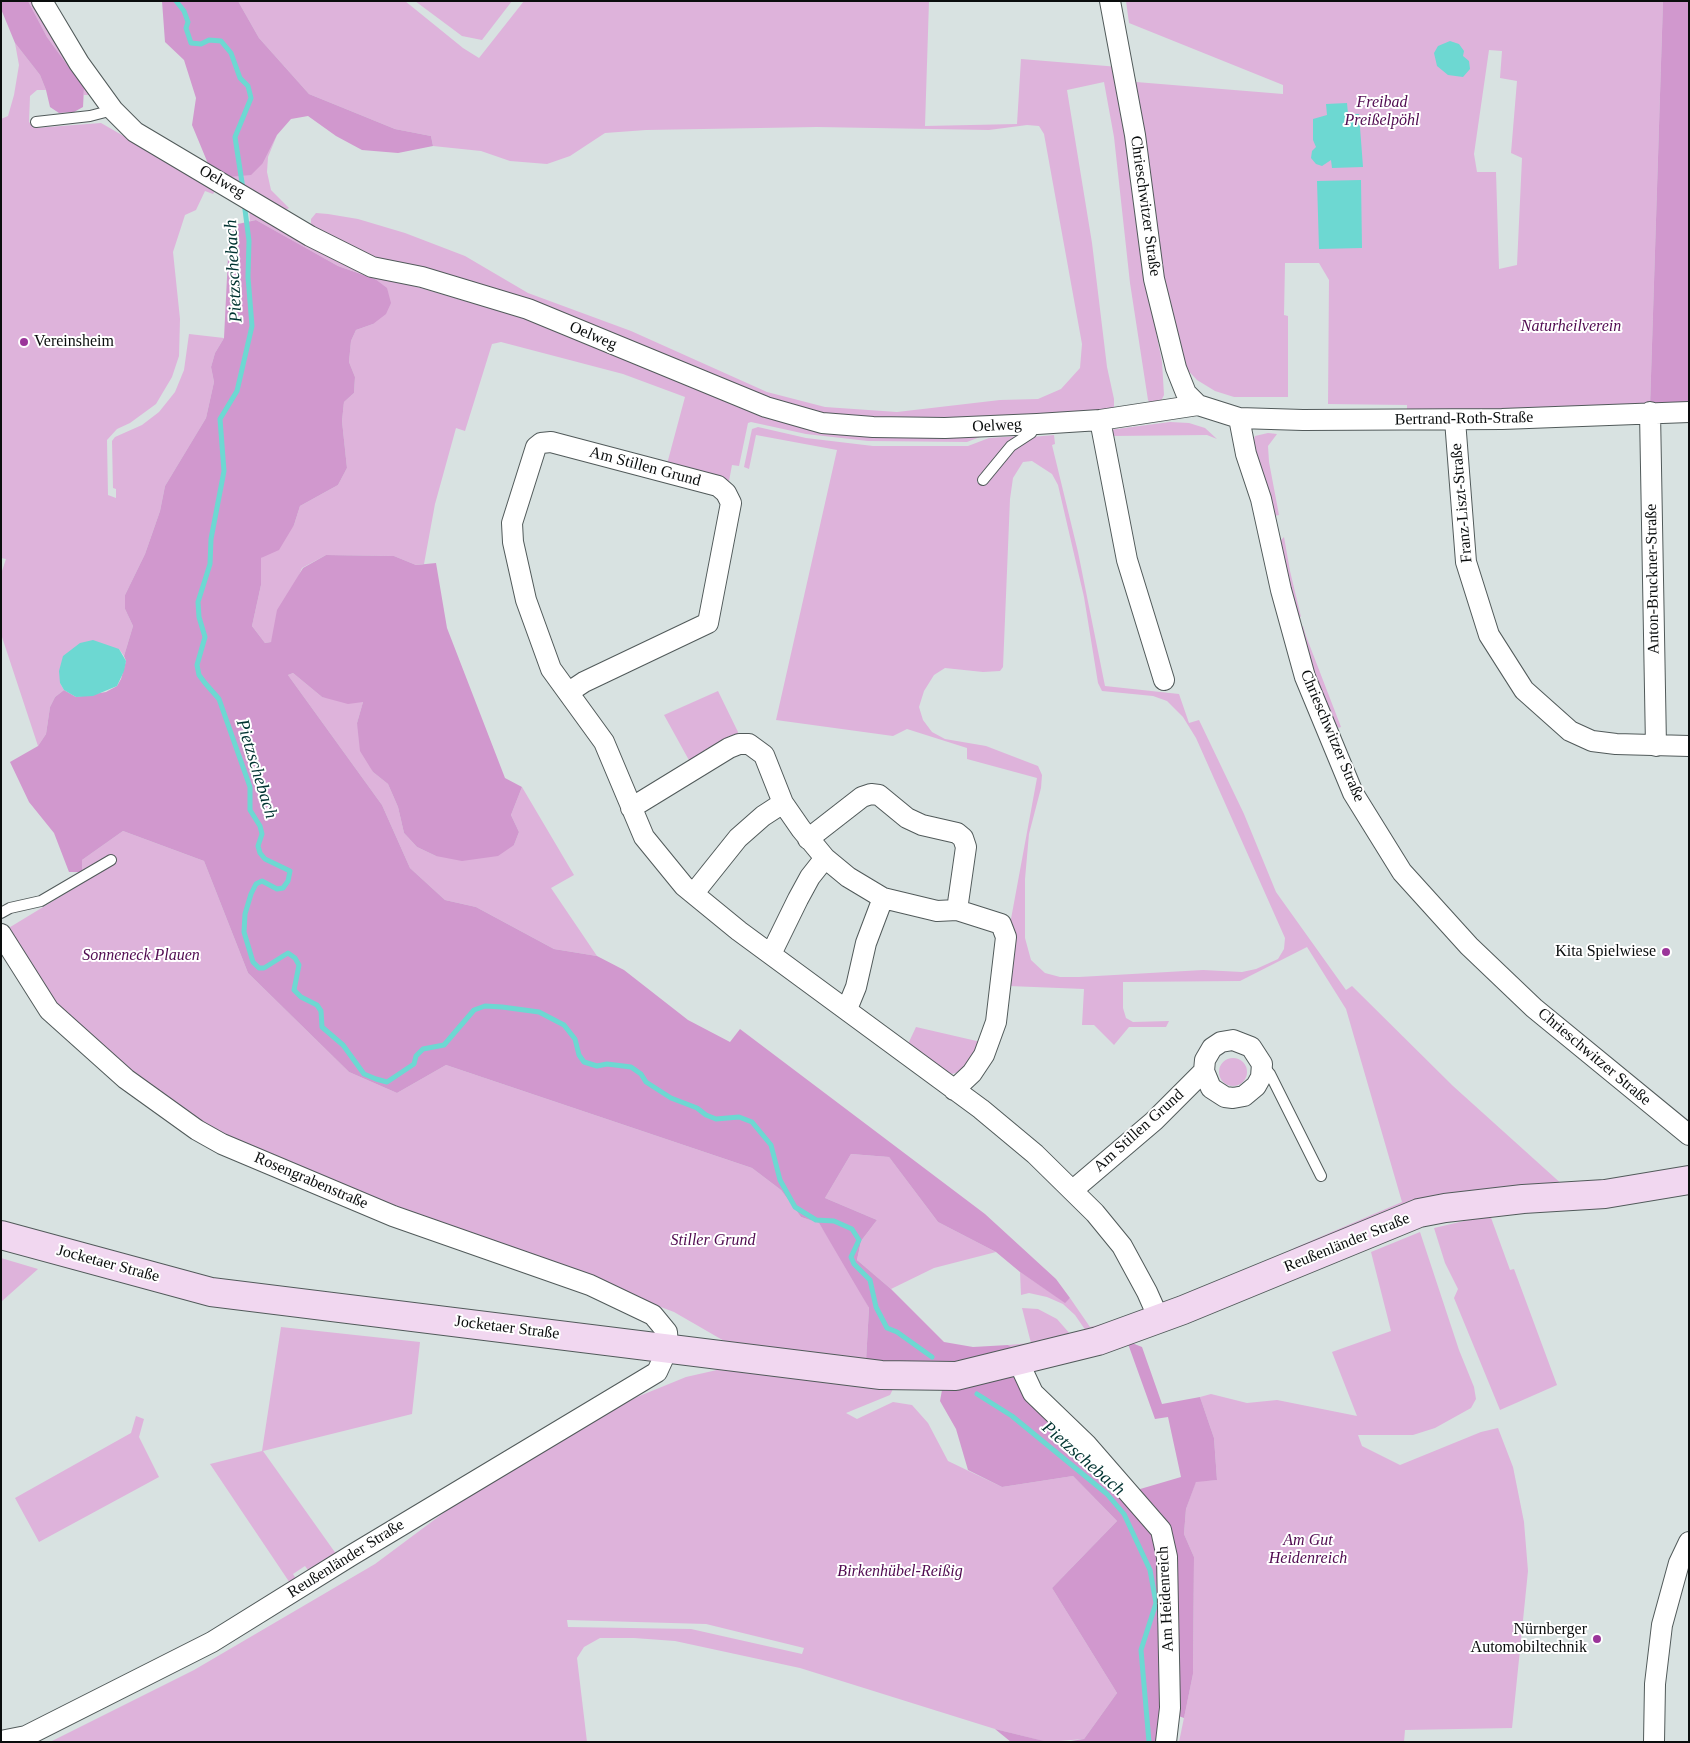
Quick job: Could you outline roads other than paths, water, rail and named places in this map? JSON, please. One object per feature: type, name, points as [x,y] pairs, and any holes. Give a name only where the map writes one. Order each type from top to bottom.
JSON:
[{"type":"street","name":"Oelweg","points":[[42,1],[79,63],[113,110],[134,132],[242,194],[310,236],[372,267],[422,277],[528,309],[766,407],[822,423],[873,428],[945,428],[1100,420],[1198,405],[1239,418]]},
{"type":"street","name":"Chrieschwitzer Straße","points":[[1110,1],[1136,135],[1154,279],[1176,368],[1186,392],[1198,405]]},
{"type":"street","name":"Anton-Bruckner-Straße","points":[[1650,412],[1656,746]]},
{"type":"street","name":"Bertrand-Roth-Straße","points":[[1239,418],[1456,420],[1689,412]]},
{"type":"street","name":"Chrieschwitzer Straße","points":[[1239,418],[1246,454],[1261,499],[1281,590],[1304,677],[1353,793],[1402,872],[1469,946],[1534,1008],[1689,1135]]},
{"type":"street","points":[[1100,420],[1128,560],[1164,680]]},
{"type":"street","name":"Franz-Liszt-Straße","points":[[1456,420],[1466,562],[1489,635],[1524,690],[1570,731],[1592,741],[1656,746],[1689,746]]},
{"type":"street","name":"Am Stillen Grund","points":[[569,692],[584,682],[708,623],[731,503],[726,493],[718,486],[551,442],[541,443],[536,447],[512,523],[513,542],[524,591],[551,670],[604,742],[618,771],[631,808],[644,836],[656,853],[712,910],[847,1009],[1018,1139],[1073,1190],[1122,1246],[1147,1292],[1159,1319]]},
{"type":"street","points":[[631,808],[739,744],[749,744],[764,755],[783,803],[808,839],[825,858],[848,877],[883,898],[937,911],[957,910],[1001,924],[1006,937],[996,1022],[984,1056],[972,1073],[954,1090]]},
{"type":"street","points":[[808,839],[862,798],[871,794],[879,796],[907,818],[922,825],[957,833],[963,838],[966,847],[957,910]]},
{"type":"street","points":[[694,893],[738,838],[763,816],[783,803]]},
{"type":"street","points":[[771,954],[810,876],[825,858]]},
{"type":"street","points":[[847,1009],[856,987],[866,943],[883,898]]},
{"type":"street","name":"Rosengrabenstraße","points":[[1,934],[49,1010],[126,1079],[198,1130],[222,1144],[392,1216],[590,1285],[653,1316],[667,1332],[668,1348]]},
{"type":"street","name":"Am Stillen Grund","points":[[1073,1190],[1154,1121],[1204,1071],[1205,1060],[1212,1048],[1221,1042],[1233,1040],[1251,1046],[1262,1064]]},
{"type":"street","points":[[1204,1071],[1210,1088],[1225,1097],[1233,1098],[1244,1096],[1256,1086],[1261,1077],[1262,1064]]},
{"type":"street","name":"Reußenländer Straße","points":[[1018,1361],[1098,1340],[1159,1319],[1419,1214],[1445,1208],[1523,1199],[1604,1194],[1689,1180]]},
{"type":"street","name":"Jocketaer Straße","points":[[1,1234],[211,1292],[880,1376],[912,1378],[956,1376],[1018,1361]]},
{"type":"street","name":"Reußenländer Straße","points":[[2,1741],[26,1736],[212,1642],[360,1550],[657,1372],[668,1348]]},
{"type":"street","name":"Am Heidenreich","points":[[1018,1361],[1033,1394],[1086,1445],[1161,1530],[1167,1557],[1170,1708],[1166,1742]]},
{"type":"street","points":[[1654,1742],[1655,1684],[1662,1625],[1679,1563],[1689,1542]]},
{"type":"lane","points":[[36,122],[90,116],[113,110]]},
{"type":"lane","points":[[983,480],[1011,446],[1031,433],[1037,424]]},
{"type":"lane","points":[[1,913],[10,908],[41,901],[111,860]]},
{"type":"lane","points":[[1262,1064],[1270,1074],[1321,1176]]},
{"type":"water","points":[[1450,41],[1459,44],[1464,51],[1463,56],[1469,61],[1470,69],[1463,77],[1448,75],[1437,66],[1434,53],[1438,46]]},
{"type":"water","points":[[1347,103],[1348,114],[1359,114],[1363,167],[1332,168],[1331,160],[1322,166],[1316,164],[1311,158],[1312,151],[1316,147],[1313,140],[1313,119],[1327,115],[1326,104]]},
{"type":"water","points":[[1361,180],[1362,248],[1319,249],[1317,181]]},
{"type":"water","points":[[93,640],[119,649],[126,661],[124,671],[117,686],[93,696],[76,697],[64,690],[60,683],[59,671],[63,656],[80,643]]},
{"type":"waterway","name":"Pietzschebach","points":[[176,1],[184,11],[188,22],[186,28],[191,43],[201,44],[209,40],[221,41],[231,53],[240,78],[248,86],[251,98],[235,137],[243,189]]},
{"type":"waterway","name":"Pietzschebach","points":[[244,202],[249,241],[248,277],[252,326],[237,391],[220,419],[224,471],[211,539],[210,564],[198,602],[199,617],[205,637],[197,665],[199,675],[219,699],[250,787],[250,810],[260,826],[262,834],[258,846],[260,853],[265,859],[290,871],[288,881],[283,888],[277,889],[262,881],[256,884],[251,894],[245,914],[244,932],[253,962],[259,968],[264,968],[288,953],[295,958],[299,965],[294,990],[301,997],[317,1005],[321,1011],[322,1027],[343,1045],[364,1074],[376,1079],[387,1082],[414,1064],[416,1056],[423,1049],[444,1045],[474,1010],[485,1006],[502,1007],[539,1012],[564,1025],[575,1039],[579,1055],[584,1062],[597,1066],[607,1064],[631,1067],[641,1074],[646,1082],[671,1098],[697,1108],[706,1115],[716,1119],[739,1117],[752,1122],[771,1145],[780,1180],[795,1207],[816,1220],[834,1221],[852,1229],[859,1240],[851,1257],[854,1264],[870,1280],[876,1307],[887,1328],[897,1332],[932,1357]]},
{"type":"waterway","name":"Pietzschebach","points":[[977,1394],[1012,1416],[1107,1494],[1124,1514],[1150,1570],[1156,1603],[1141,1650],[1149,1742]]},
{"type":"place","name":"Vereinsheim","points":[[24,342]]},
{"type":"place","name":"Kita Spielwiese","points":[[1666,952]]},
{"type":"place","name":"Nürnberger Automobiltechnik","points":[[1597,1639]]},
{"type":"park label","name":"Freibad Preißelpöhl","points":[[1382,112]]},
{"type":"park label","name":"Naturheilverein","points":[[1571,327]]},
{"type":"park label","name":"Sonneneck Plauen","points":[[141,956]]},
{"type":"park label","name":"Stiller Grund","points":[[713,1241]]},
{"type":"park label","name":"Am Gut Heidenreich","points":[[1308,1550]]},
{"type":"park label","name":"Birkenhübel-Reißig","points":[[900,1572]]}]
